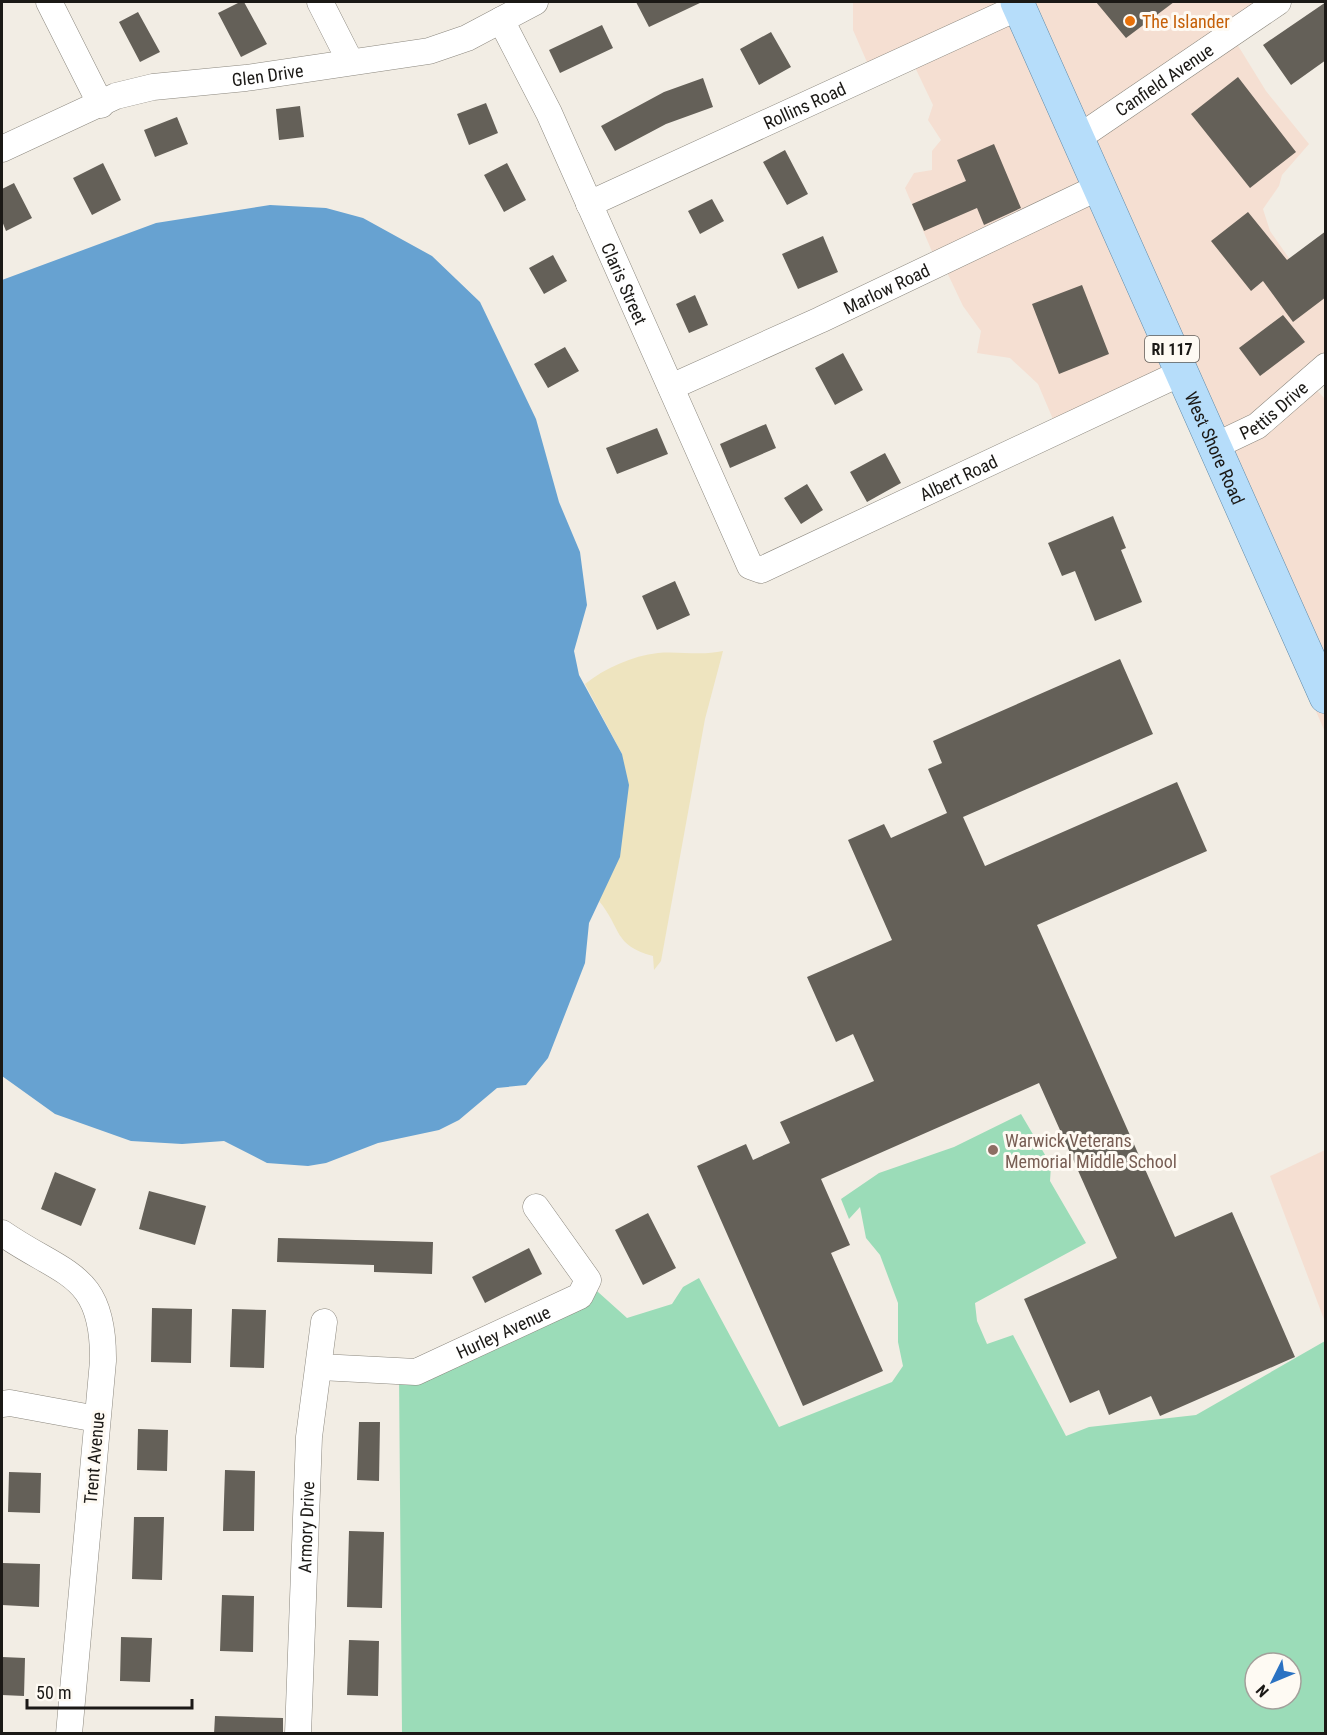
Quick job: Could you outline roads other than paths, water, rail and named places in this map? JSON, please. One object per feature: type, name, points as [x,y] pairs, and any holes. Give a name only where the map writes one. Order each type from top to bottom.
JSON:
[{"type":"main road","name":"West Shore Road","points":[[1018,4],[1215,446],[1316,650],[1326,697]]},
{"type":"street","points":[[49,2],[101,105]]},
{"type":"street","points":[[320,2],[350,62]]},
{"type":"street","name":"Glen Drive","points":[[2,149],[101,105],[116,96],[153,87],[246,78],[450,45],[535,2]]},
{"type":"street","name":"Canfield Avenue","points":[[1078,138],[1278,2]]},
{"type":"street","name":"Rollins Road","points":[[589,204],[1018,4]]},
{"type":"street","name":"Claris Street","points":[[501,20],[549,113],[671,387],[740,549]]},
{"type":"street","name":"Marlow Road","points":[[671,387],[820,320],[1100,187]]},
{"type":"street","name":"Pettis Drive","points":[[1215,446],[1257,426],[1326,366]]},
{"type":"street","name":"Albert Road","points":[[740,549],[750,566],[761,570],[1183,372]]},
{"type":"street","name":"Hurley Avenue","points":[[320,1367],[416,1372],[580,1296],[588,1280],[536,1207]]},
{"type":"street","name":"Trent Avenue","points":[[2,1233],[79,1280],[92,1296],[101,1322],[103,1338],[98,1419],[69,1734]]},
{"type":"street","name":"Armory Drive","points":[[298,1734],[309,1437],[320,1367],[324,1322]]},
{"type":"street","points":[[2,1404],[10,1403],[98,1419]]},
{"type":"water","points":[[270,205],[326,208],[363,218],[432,256],[480,302],[536,419],[559,502],[580,552],[587,605],[574,651],[579,675],[622,754],[629,785],[620,857],[589,923],[585,963],[548,1058],[526,1085],[497,1088],[459,1120],[439,1130],[378,1143],[326,1163],[308,1166],[267,1163],[224,1141],[182,1144],[131,1141],[55,1114],[2,1076],[2,280],[156,223]]},
{"type":"place","name":"The Islander","points":[[1130,21]]},
{"type":"place","name":"Warwick Veterans Memorial Middle School","points":[[993,1150]]}]
